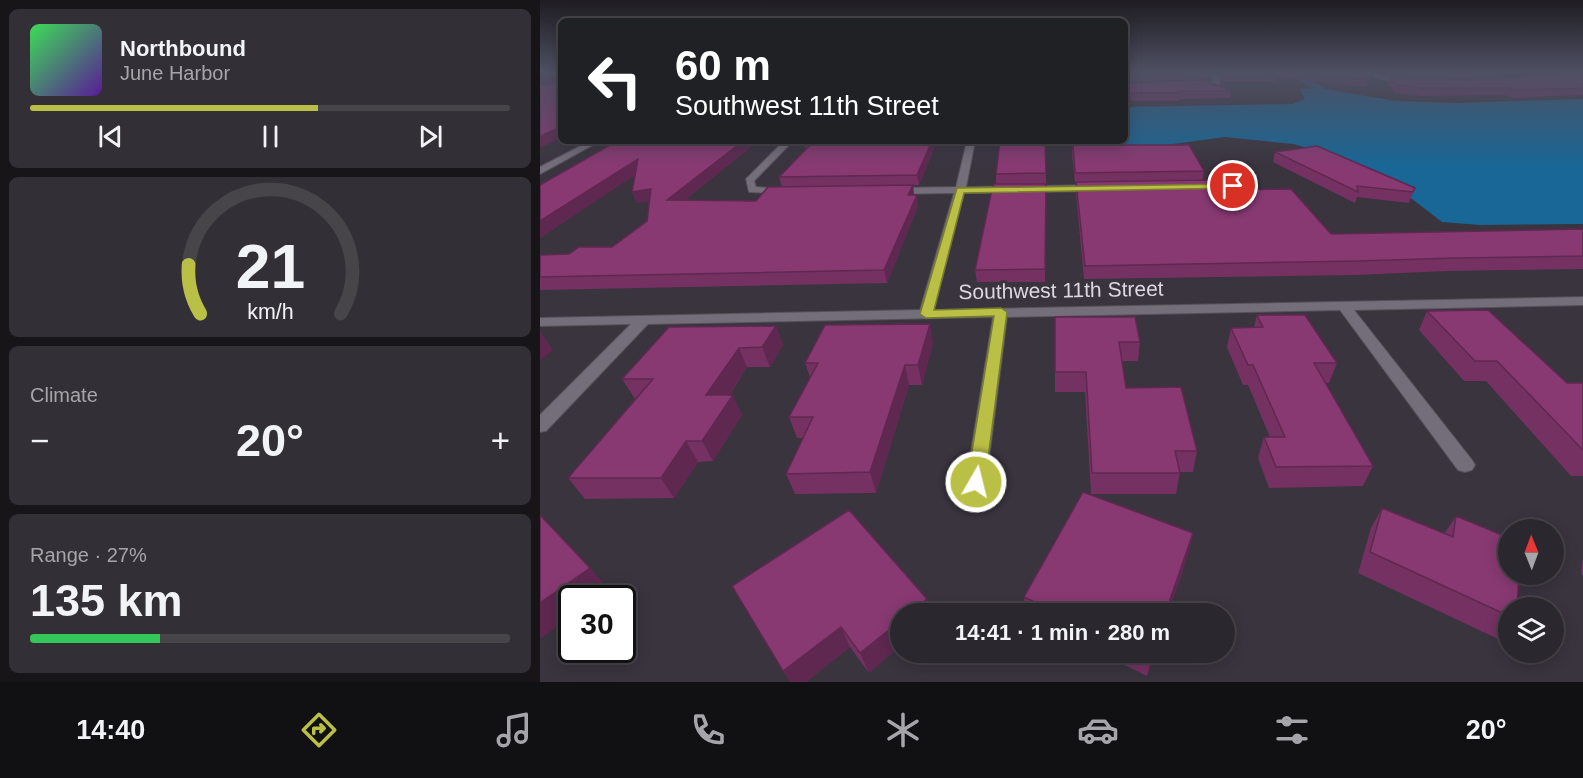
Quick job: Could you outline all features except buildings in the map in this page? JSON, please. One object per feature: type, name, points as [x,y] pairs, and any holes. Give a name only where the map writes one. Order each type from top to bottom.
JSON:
[{"type":"street","points":[[540,171],[590,144]]},
{"type":"street","points":[[786,144],[749,181],[752,190],[796,192]]},
{"type":"street","points":[[926,314],[970,144]]},
{"type":"street","points":[[1186,187],[1233,186],[1253,177]]},
{"type":"street","points":[[878,191],[1103,188]]},
{"type":"street","name":"Southwest 11th Street","points":[[540,322],[1583,301]]},
{"type":"street","points":[[1343,305],[1465,465]]},
{"type":"street","points":[[976,482],[1001,312]]},
{"type":"street","points":[[540,426],[643,321]]},
{"type":"water","points":[[1292,104],[1583,104],[1583,224],[1480,225],[1442,222],[1412,199],[1331,154],[1293,144],[1225,137],[1143,148],[1083,148],[1079,144],[1128,144],[1128,107]]},
{"type":"route","points":[[976,482],[1001,312],[926,314],[960,190],[1233,186]]}]
